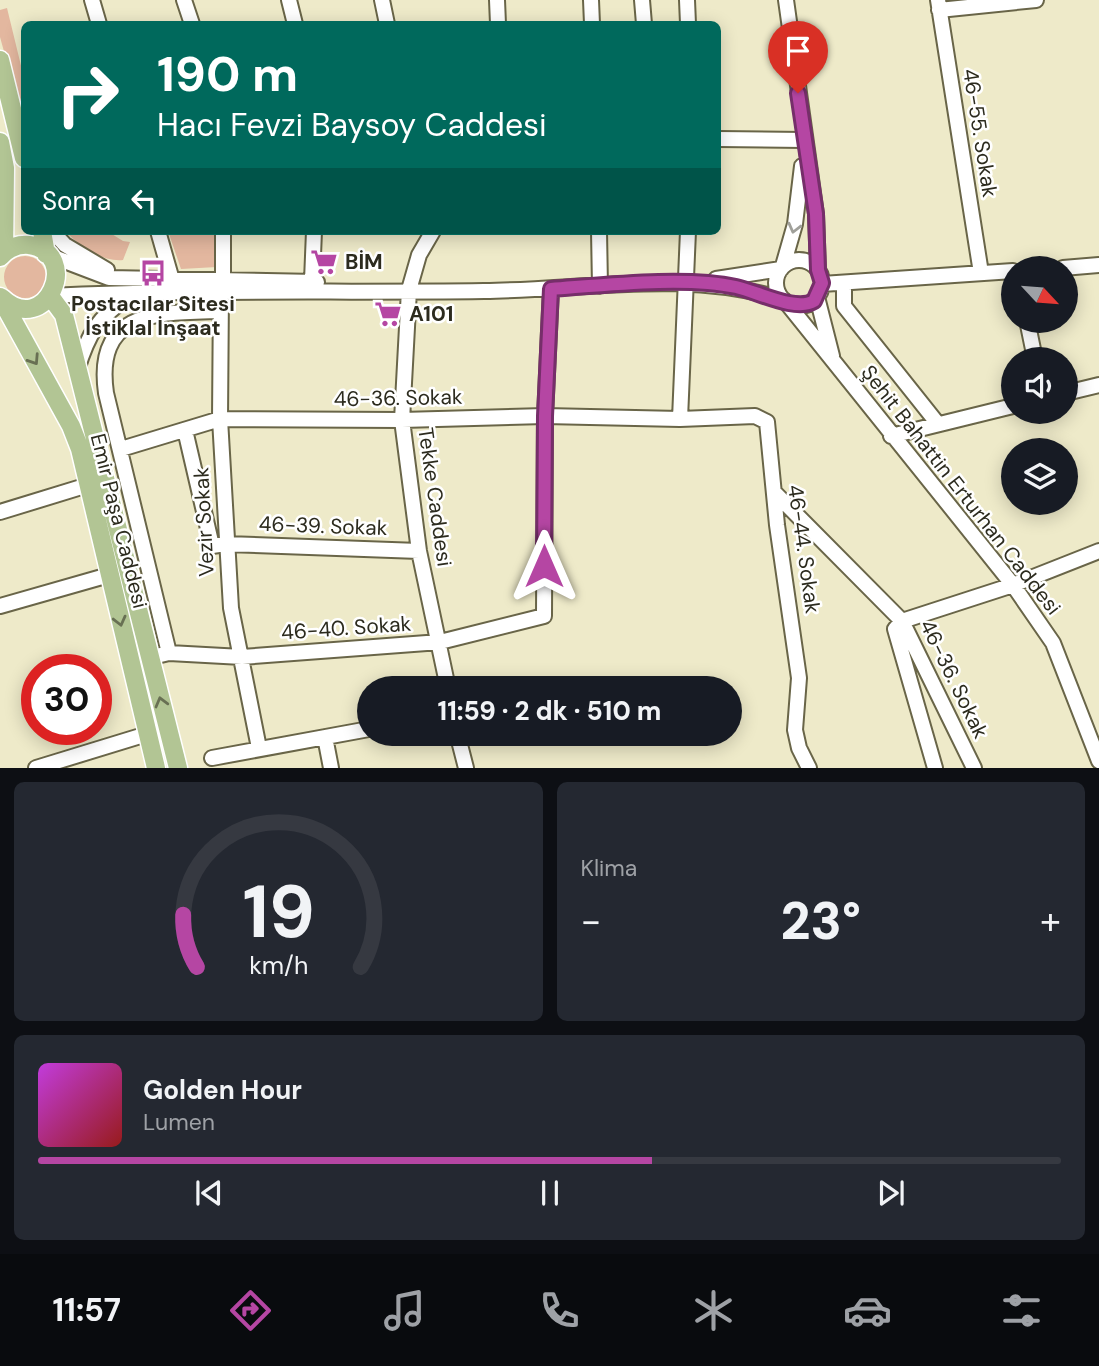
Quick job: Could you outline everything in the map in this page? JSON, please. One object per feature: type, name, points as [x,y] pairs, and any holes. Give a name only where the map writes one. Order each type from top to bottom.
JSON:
[{"type":"main road","points":[[0,60],[21,146]]},
{"type":"main road","points":[[0,142],[3,172],[1,253],[27,245],[46,254]]},
{"type":"main road","points":[[1,298],[16,307],[27,308],[50,296],[56,273],[46,254],[43,235]]},
{"type":"main road","name":"Emir Paşa Caddesi","points":[[50,296],[64,315],[109,487],[148,658],[178,768]]},
{"type":"main road","name":"Emir Paşa Caddesi","points":[[1,298],[17,332],[71,426],[88,485],[156,768]]},
{"type":"street","points":[[92,0],[98,21]]},
{"type":"street","points":[[184,0],[190,21]]},
{"type":"street","points":[[289,0],[294,21]]},
{"type":"street","points":[[382,0],[386,21]]},
{"type":"street","points":[[497,0],[498,21]]},
{"type":"street","points":[[591,0],[592,21]]},
{"type":"street","points":[[642,0],[643,21]]},
{"type":"street","points":[[687,0],[688,21]]},
{"type":"street","name":"Şehit Bahattin Erturhan Caddesi","points":[[786,0],[816,214],[819,284],[834,364]]},
{"type":"street","points":[[938,5],[1036,0]]},
{"type":"street","name":"46-55. Sokak","points":[[938,5],[981,274]]},
{"type":"street","points":[[721,139],[804,140]]},
{"type":"street","name":"Şehit Bahattin Erturhan Caddesi","points":[[782,268],[800,197],[804,140]]},
{"type":"street","points":[[57,235],[94,264],[127,280]]},
{"type":"street","points":[[159,235],[172,280]]},
{"type":"street","name":"Vezir Sokak","points":[[223,235],[220,419],[226,544],[231,608],[243,657],[259,748]]},
{"type":"street","points":[[312,281],[314,235]]},
{"type":"street","name":"Tekke Caddesi","points":[[431,235],[419,255],[409,290],[402,420],[419,551],[446,676]]},
{"type":"street","points":[[599,235],[600,286]]},
{"type":"street","points":[[680,419],[688,235]]},
{"type":"street","points":[[46,254],[89,272],[127,280],[172,280],[222,285],[409,290],[687,284],[733,286],[803,306],[819,284]]},
{"type":"street","points":[[687,284],[782,268],[791,261],[802,260],[819,284]]},
{"type":"street","points":[[1078,267],[1099,265]]},
{"type":"street","points":[[782,268],[776,285],[785,301]]},
{"type":"street","points":[[819,284],[1001,272]]},
{"type":"street","points":[[50,296],[130,296],[222,285],[312,281],[409,290]]},
{"type":"street","points":[[844,283],[844,306],[938,424]]},
{"type":"street","points":[[545,416],[551,289]]},
{"type":"street","points":[[77,372],[97,324],[108,310],[130,296]]},
{"type":"street","name":"Şehit Bahattin Erturhan Caddesi","points":[[785,301],[1013,585],[1054,643],[1099,761]]},
{"type":"street","points":[[169,653],[104,373],[106,355],[115,338],[134,320],[145,316],[221,311]]},
{"type":"street","points":[[1078,390],[1099,385]]},
{"type":"street","points":[[891,436],[1001,409]]},
{"type":"street","name":"46-36. Sokak","points":[[121,449],[220,419],[402,420],[545,416],[680,419]]},
{"type":"street","name":"46-40. Sokak","points":[[148,658],[169,653],[243,657],[440,642],[544,616],[545,416]]},
{"type":"street","name":"46-44. Sokak","points":[[680,419],[754,416],[767,422],[799,678],[795,730],[799,748],[809,768]]},
{"type":"street","points":[[185,430],[209,539],[212,546],[226,544]]},
{"type":"street","points":[[0,512],[88,485]]},
{"type":"street","name":"46-36. Sokak","points":[[775,493],[902,621],[974,768]]},
{"type":"street","name":"46-39. Sokak","points":[[226,544],[419,551]]},
{"type":"street","points":[[935,768],[895,629],[902,621],[1013,585],[1099,551]]},
{"type":"street","points":[[0,606],[108,575]]},
{"type":"street","points":[[212,758],[357,731]]},
{"type":"street","points":[[36,768],[147,734]]},
{"type":"street","points":[[325,737],[331,768]]},
{"type":"street","points":[[460,746],[466,768]]},
{"type":"shaded area","points":[[7,8],[21,66],[21,113],[0,37],[0,10]]},
{"type":"shaded area","points":[[69,235],[113,235],[130,242],[123,260],[115,260],[91,252]]},
{"type":"shaded area","points":[[169,235],[216,235],[217,267],[181,269]]},
{"type":"shaded area","points":[[25,256],[40,262],[46,277],[40,292],[25,298],[10,292],[4,277],[10,262]]},
{"type":"place","name":"BİM","points":[[324,262]]},
{"type":"place","name":"Postacılar Sitesi İstiklal İnşaat","points":[[153,273]]},
{"type":"place","name":"A101","points":[[388,314]]},
{"type":"route","points":[[544,566],[545,416],[551,289],[687,284],[733,286],[782,299],[791,305],[806,305],[814,301],[821,291],[822,283],[818,270],[816,214],[798,93]]}]
